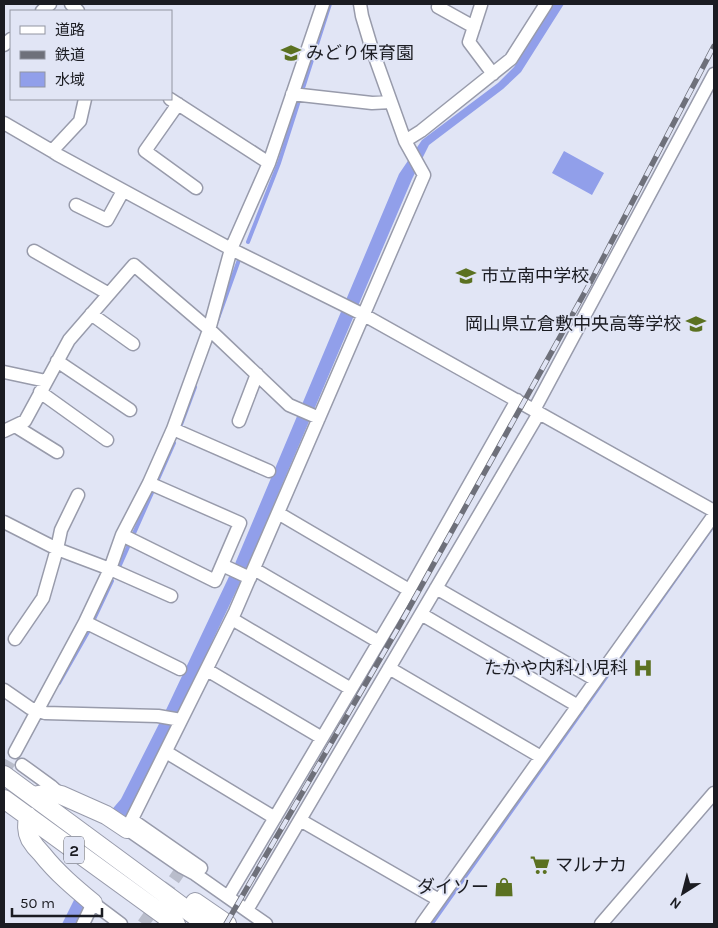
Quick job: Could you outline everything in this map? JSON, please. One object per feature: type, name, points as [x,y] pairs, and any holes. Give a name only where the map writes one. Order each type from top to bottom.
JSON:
[{"type":"highway","name":"2","points":[[4,775],[206,924]]},
{"type":"highway","points":[[33,796],[52,793],[61,795],[130,824]]},
{"type":"highway","name":"2","points":[[4,799],[176,924]]},
{"type":"highway","points":[[28,816],[27,832],[30,839],[61,875],[93,903]]},
{"type":"highway","points":[[76,828],[159,878],[227,924]]},
{"type":"highway","points":[[144,902],[166,924]]},
{"type":"street","points":[[15,752],[41,712],[110,569],[129,538],[210,330],[232,249],[297,95],[322,4]]},
{"type":"street","points":[[130,824],[166,752],[179,719],[207,670],[232,619],[278,513],[316,416],[424,174],[408,146],[391,102],[371,46],[360,4]]},
{"type":"street","points":[[408,146],[421,131],[511,59],[546,4]]},
{"type":"street","points":[[481,5],[469,42],[493,74]]},
{"type":"street","points":[[438,7],[474,27]]},
{"type":"street","points":[[247,910],[421,614],[536,411],[714,74]]},
{"type":"street","points":[[297,95],[372,103],[391,102]]},
{"type":"street","points":[[52,151],[80,121],[85,100]]},
{"type":"street","points":[[196,188],[145,151],[174,102],[269,163]]},
{"type":"street","points":[[4,123],[123,191],[361,314],[714,510]]},
{"type":"street","points":[[76,205],[107,220],[123,191]]},
{"type":"street","points":[[34,251],[109,294]]},
{"type":"street","points":[[9,428],[24,421],[69,340],[134,265],[210,330],[289,405],[316,416]]},
{"type":"street","points":[[91,314],[133,344]]},
{"type":"street","points":[[57,361],[130,410]]},
{"type":"street","points":[[4,372],[43,387],[107,440]]},
{"type":"street","points":[[239,421],[257,374]]},
{"type":"street","points":[[228,897],[379,642],[516,400]]},
{"type":"street","points":[[9,428],[57,452]]},
{"type":"street","points":[[173,429],[269,471]]},
{"type":"street","points":[[129,538],[215,580],[226,567],[240,522],[150,483]]},
{"type":"street","points":[[15,639],[43,598],[61,530],[78,495]]},
{"type":"street","points":[[278,513],[409,590]]},
{"type":"street","points":[[422,924],[714,515]]},
{"type":"street","points":[[4,522],[57,550],[110,569],[171,596]]},
{"type":"street","points":[[226,567],[250,575],[379,642]]},
{"type":"street","points":[[436,588],[596,680]]},
{"type":"street","points":[[421,614],[578,706]]},
{"type":"street","points":[[232,619],[351,689]]},
{"type":"street","points":[[86,622],[180,669]]},
{"type":"street","points":[[389,668],[541,757]]},
{"type":"street","points":[[207,670],[322,738]]},
{"type":"street","points":[[4,690],[30,708],[41,712],[179,719]]},
{"type":"street","points":[[166,752],[275,818]]},
{"type":"street","points":[[22,765],[61,795]]},
{"type":"street","points":[[601,924],[714,793]]},
{"type":"street","points":[[300,820],[439,900]]},
{"type":"street","points":[[130,824],[201,868]]},
{"type":"street","points":[[130,824],[181,869],[195,874],[266,924]]},
{"type":"street","points":[[83,924],[93,903],[120,924]]},
{"type":"water","points":[[554,4],[564,4],[521,72],[503,89],[429,145],[412,179],[246,570],[180,710],[125,819],[109,813],[121,799],[165,712],[234,566],[399,174],[422,140],[498,83],[514,67]]},
{"type":"water","points":[[564,151],[604,173],[592,195],[552,173]]},
{"type":"water","points":[[714,523],[714,528],[434,924],[428,924]]},
{"type":"water","points":[[76,896],[84,902],[85,909],[77,924],[62,924]]},
{"type":"waterway","points":[[248,242],[279,163],[330,4]]},
{"type":"waterway","points":[[217,321],[240,257]]},
{"type":"waterway","points":[[179,430],[195,387]]},
{"type":"waterway","points":[[120,565],[174,443]]},
{"type":"waterway","points":[[59,683],[88,632],[112,581]]},
{"type":"tunnel","points":[[4,772],[15,752]]},
{"type":"tunnel","points":[[143,924],[180,871]]},
{"type":"railway","points":[[226,924],[398,628],[590,283],[714,46]]},
{"type":"place","name":"みどり保育園","points":[[291,53]]},
{"type":"place","name":"市立南中学校","points":[[466,276]]},
{"type":"place","name":"岡山県立倉敷中央高等学校","points":[[696,324]]},
{"type":"place","name":"たかや内科小児科","points":[[643,668]]},
{"type":"place","name":"マルナカ","points":[[540,865]]},
{"type":"place","name":"ダイソー","points":[[504,887]]}]
